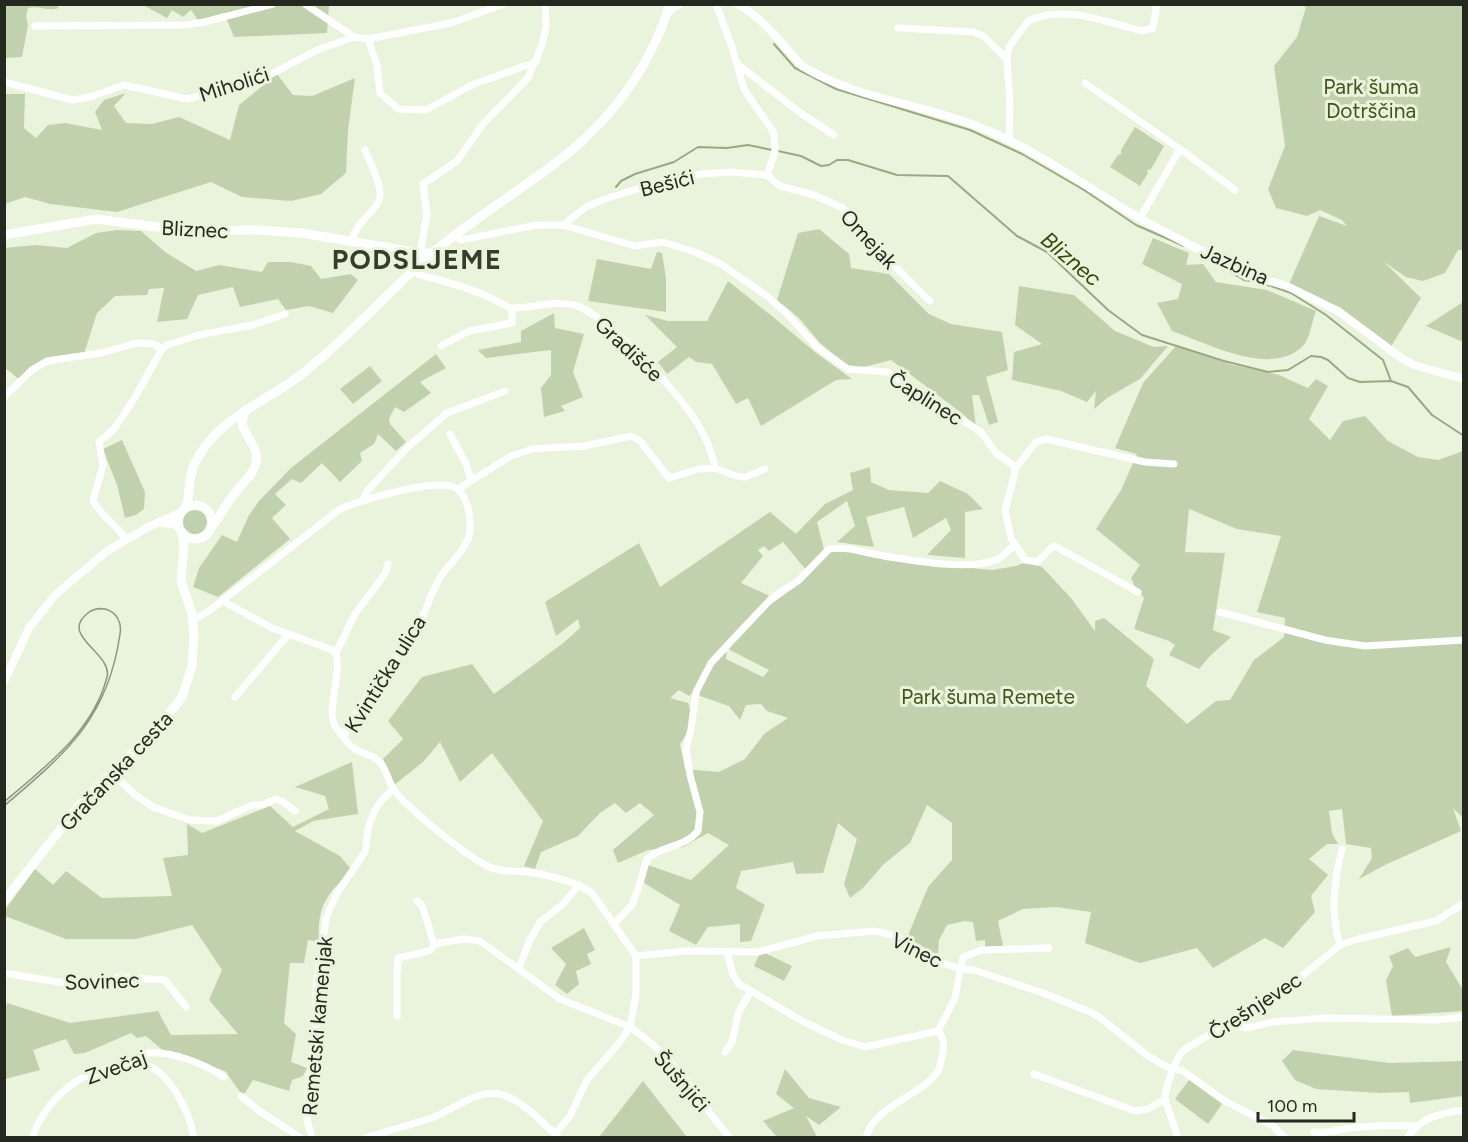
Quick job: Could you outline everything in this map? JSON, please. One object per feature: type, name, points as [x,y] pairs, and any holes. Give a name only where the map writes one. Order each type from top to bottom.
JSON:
[{"type":"main road","points":[[198,538],[187,537],[180,530],[178,518],[183,510],[194,463],[227,422],[306,371],[454,236],[566,154],[611,111],[636,80],[649,57],[670,4]]},
{"type":"main road","name":"Bliznec","points":[[4,235],[96,219],[188,231],[257,230],[301,233],[420,253],[434,253]]},
{"type":"main road","name":"Bliznec","points":[[385,247],[397,254],[414,271]]},
{"type":"main road","points":[[243,429],[242,417],[249,408]]},
{"type":"main road","points":[[183,558],[190,546],[205,535],[251,474],[256,463],[254,445],[243,429],[237,423],[227,422]]},
{"type":"main road","points":[[183,510],[197,505],[206,509],[212,519],[210,528]]},
{"type":"main road","name":"Gračanska cesta","points":[[4,901],[78,807],[164,721],[182,697],[194,659],[193,620],[181,581],[183,558],[180,530]]},
{"type":"street","points":[[35,26],[185,25],[206,22],[273,4]]},
{"type":"street","name":"Miholići","points":[[305,4],[354,37],[368,39],[452,22],[504,4]]},
{"type":"street","points":[[420,253],[427,215],[423,184],[457,161],[483,124],[528,78],[536,62],[546,26],[545,4]]},
{"type":"street","points":[[666,15],[680,4]]},
{"type":"street","points":[[716,4],[744,88],[774,133],[776,149],[767,175]]},
{"type":"street","name":"Jazbina","points":[[737,4],[749,8],[808,70],[845,87],[973,124],[1008,140],[1062,168],[1140,218],[1237,269],[1287,286],[1338,311],[1404,360],[1464,379]]},
{"type":"street","points":[[1008,140],[1010,106],[1007,59],[1009,47],[1028,21],[1062,15],[1083,15],[1147,31],[1153,28],[1155,23],[1157,4]]},
{"type":"street","points":[[898,28],[974,32],[982,36],[1007,59]]},
{"type":"street","name":"Miholići","points":[[4,82],[72,100],[124,86],[187,99],[262,79],[316,50],[354,37]]},
{"type":"street","points":[[368,39],[377,65],[380,93],[398,108],[426,110],[474,84],[536,62]]},
{"type":"street","points":[[736,63],[802,114],[834,135]]},
{"type":"street","points":[[1085,83],[1235,190]]},
{"type":"street","points":[[1140,218],[1179,149]]},
{"type":"street","points":[[352,241],[357,226],[377,206],[381,197],[365,150]]},
{"type":"street","name":"Bešići","points":[[563,225],[586,207],[660,182],[721,172],[767,175]]},
{"type":"street","name":"Omejak","points":[[767,175],[780,186],[814,195],[843,208],[874,247],[930,301]]},
{"type":"street","points":[[454,236],[457,239],[466,239],[536,225],[563,225]]},
{"type":"street","name":"Čaplinec","points":[[563,225],[635,246],[663,242],[695,252],[721,264],[767,296],[818,348],[848,369],[888,372],[910,385],[981,432],[997,454],[1015,469]]},
{"type":"street","points":[[414,271],[420,275],[469,288],[512,309],[512,323],[469,331],[441,346]]},
{"type":"street","name":"Gradišće","points":[[512,309],[541,304],[573,305],[603,320],[673,391],[689,411],[703,433],[715,468]]},
{"type":"street","points":[[126,540],[93,500],[103,466],[99,442],[114,429],[162,349],[185,338],[247,327],[285,314]]},
{"type":"street","points":[[4,397],[32,370],[47,361],[91,355],[137,343],[154,344],[162,349]]},
{"type":"street","points":[[362,501],[365,493],[408,447],[447,413],[505,390]]},
{"type":"street","points":[[450,434],[466,464],[471,480]]},
{"type":"street","points":[[193,620],[223,600],[340,509],[362,501],[420,487],[446,486],[458,489],[511,456],[532,449],[584,446],[631,435],[640,441],[669,478],[699,469],[715,468],[745,477],[765,469]]},
{"type":"street","points":[[1138,592],[1055,546],[1037,562],[1025,560],[1014,545],[1008,530],[1005,510],[1015,469],[1036,441],[1046,438],[1145,462],[1174,464]]},
{"type":"street","name":"Kvintička ulica","points":[[458,489],[463,495],[469,513],[468,540],[441,577],[418,626],[362,703],[344,736],[347,743],[354,749],[380,762],[393,789],[426,820],[486,866],[537,874],[579,885],[592,893],[636,956]]},
{"type":"street","points":[[4,682],[24,637],[48,602],[107,551],[183,510]]},
{"type":"street","points":[[158,523],[169,522],[180,530]]},
{"type":"street","points":[[614,924],[632,905],[646,859],[688,841],[698,831],[700,812],[690,775],[686,748],[691,729],[694,696],[711,663],[771,599],[799,580],[828,549],[854,549],[922,562],[969,565],[998,559],[1014,545]]},
{"type":"street","points":[[344,736],[335,726],[332,716],[336,686],[336,654],[355,614],[385,574],[388,564]]},
{"type":"street","points":[[223,600],[288,635],[330,649],[336,654]]},
{"type":"street","points":[[1220,612],[1325,640],[1365,646],[1464,640]]},
{"type":"street","points":[[235,697],[288,635]]},
{"type":"street","points":[[112,773],[134,794],[153,807],[190,820],[217,821],[252,805],[262,805],[276,799],[295,811]]},
{"type":"street","name":"Remetski kamenjak","points":[[312,1137],[307,1119],[308,1093],[316,1024],[316,987],[326,918],[337,893],[365,852],[368,829],[374,812],[393,789]]},
{"type":"street","points":[[1340,945],[1333,888],[1342,849]]},
{"type":"street","points":[[519,968],[540,922],[562,905],[579,885]]},
{"type":"street","points":[[417,901],[422,905],[435,944]]},
{"type":"street","name":"Črešnjevec","points":[[1175,1068],[1175,1061],[1184,1050],[1291,986],[1340,945],[1436,921],[1464,903]]},
{"type":"street","name":"Vinec","points":[[636,956],[685,951],[758,952],[817,936],[875,931],[896,936],[942,963],[961,969],[974,970],[1043,993],[1095,1014],[1147,1055],[1167,1067],[1193,1076],[1236,1107],[1261,1119],[1285,1137]]},
{"type":"street","name":"Šušnjići","points":[[397,1016],[396,974],[399,958],[430,951],[435,944],[464,939],[480,941],[560,999],[630,1027],[671,1062],[730,1137]]},
{"type":"street","points":[[938,1031],[955,998],[963,957],[982,950],[1049,948]]},
{"type":"street","points":[[727,953],[735,980],[750,992],[842,1040],[865,1047],[938,1031]]},
{"type":"street","points":[[366,1137],[378,1136],[434,1117],[475,1098],[493,1093],[503,1094],[513,1099],[557,1136],[570,1116],[587,1080],[620,1043],[630,1027],[636,994],[636,956]]},
{"type":"street","name":"Sovinec","points":[[4,973],[70,984],[121,977],[165,980],[186,1007]]},
{"type":"street","points":[[725,1052],[732,1042],[738,1014],[750,992]]},
{"type":"street","points":[[1234,1019],[1241,1027],[1246,1028],[1273,1022],[1326,1018],[1437,1020],[1464,1017]]},
{"type":"street","points":[[866,1137],[867,1131],[889,1108],[926,1084],[939,1070],[944,1046],[943,1037],[938,1031]]},
{"type":"street","name":"Zvečaj","points":[[32,1137],[47,1109],[72,1085],[92,1073],[139,1062],[147,1053],[164,1053],[211,1069],[224,1077]]},
{"type":"street","points":[[139,1062],[151,1067],[176,1091],[188,1114],[194,1137]]},
{"type":"street","points":[[1175,1068],[1165,1099],[1178,1137]]},
{"type":"street","points":[[1035,1074],[1136,1111],[1149,1109],[1165,1099]]},
{"type":"street","points":[[241,1096],[258,1110],[301,1137]]},
{"type":"street","points":[[1407,1137],[1415,1126],[1430,1118],[1464,1110]]},
{"type":"street","points":[[1314,1132],[1323,1134],[1345,1128],[1378,1125],[1415,1126]]},
{"type":"green space","points":[[5,4],[56,5],[59,8],[28,8],[26,16],[28,25],[22,57],[5,58]]},
{"type":"green space","points":[[143,5],[329,5],[327,33],[234,37],[224,13],[198,20],[191,10],[183,17],[172,10],[167,18]]},
{"type":"green space","name":"Park šuma Dotrščina","points":[[1301,5],[1463,5],[1463,250],[1458,250],[1445,273],[1423,281],[1406,277],[1384,262],[1421,298],[1390,348],[1289,284],[1319,216],[1347,226],[1342,220],[1320,210],[1307,216],[1276,208],[1268,189],[1285,146],[1274,66],[1297,37],[1306,7]]},
{"type":"green space","points":[[277,74],[293,95],[312,96],[355,78],[348,130],[346,173],[321,194],[291,201],[242,197],[211,182],[117,212],[50,204],[25,197],[5,204],[4,94],[25,94],[24,128],[36,138],[48,125],[65,123],[102,130],[95,112],[104,100],[126,93],[114,106],[126,123],[152,124],[179,117],[230,140],[239,105]]},
{"type":"green space","points":[[1135,127],[1164,146],[1151,169],[1147,170],[1148,173],[1140,186],[1110,167],[1121,154],[1121,150]]},
{"type":"green space","points":[[819,229],[849,254],[851,268],[889,274],[929,314],[951,324],[1002,332],[1008,370],[986,377],[998,422],[989,425],[979,395],[972,395],[976,427],[963,414],[891,360],[853,370],[820,343],[799,318],[777,300],[798,233]]},
{"type":"green space","points":[[117,230],[141,231],[165,252],[196,271],[219,265],[262,272],[268,262],[291,262],[311,266],[321,279],[351,274],[358,280],[333,313],[309,306],[286,310],[278,299],[240,307],[233,287],[198,295],[187,319],[157,322],[164,288],[149,289],[147,295],[115,296],[97,313],[84,354],[48,359],[34,366],[19,379],[5,368],[4,248],[36,245],[67,248],[96,233]]},
{"type":"green space","points":[[1153,238],[1189,253],[1186,265],[1203,264],[1216,282],[1267,290],[1316,311],[1303,346],[1290,355],[1274,359],[1257,358],[1220,349],[1172,331],[1157,303],[1178,299],[1182,284],[1142,264]]},
{"type":"green space","points":[[657,252],[662,253],[666,278],[666,312],[588,301],[597,259],[651,269]]},
{"type":"green space","points":[[728,281],[852,379],[836,380],[761,426],[748,398],[736,404],[712,364],[696,362],[689,357],[667,374],[658,362],[677,347],[645,315],[668,321],[707,321]]},
{"type":"green space","points":[[1019,286],[1074,295],[1115,331],[1154,347],[1168,346],[1140,379],[1107,398],[1094,409],[1096,391],[1087,402],[1061,391],[1012,380],[1014,352],[1042,344],[1015,325]]},
{"type":"green space","points":[[1463,302],[1463,342],[1426,326]]},
{"type":"green space","points":[[554,313],[555,328],[584,334],[573,372],[583,397],[561,406],[565,411],[544,417],[541,388],[551,375],[551,350],[486,358],[478,350],[521,342],[521,331]]},
{"type":"green space","name":"Park šuma Remete","points":[[1176,346],[1233,365],[1279,375],[1308,388],[1316,379],[1328,386],[1309,419],[1330,440],[1343,421],[1365,416],[1388,441],[1418,457],[1438,460],[1463,451],[1463,818],[1453,808],[1461,831],[1359,879],[1372,858],[1371,848],[1346,844],[1342,809],[1329,811],[1332,833],[1338,844],[1327,844],[1309,859],[1328,875],[1311,896],[1315,912],[1283,948],[1265,938],[1213,968],[1197,948],[1140,963],[1085,943],[1091,912],[1056,907],[1023,909],[998,921],[1003,946],[985,947],[985,940],[976,941],[973,922],[965,921],[947,925],[939,940],[938,955],[907,938],[928,887],[952,860],[952,823],[927,805],[910,843],[884,864],[863,888],[850,898],[844,884],[857,839],[838,823],[823,873],[796,874],[793,862],[741,871],[736,888],[765,905],[751,941],[740,942],[740,924],[708,927],[696,945],[669,931],[680,905],[644,883],[648,865],[691,880],[729,845],[708,833],[683,847],[648,850],[618,863],[613,850],[654,815],[640,803],[626,813],[615,803],[600,813],[578,836],[541,852],[535,869],[524,866],[543,821],[492,753],[460,782],[440,742],[423,762],[394,785],[383,759],[403,739],[388,721],[422,677],[472,664],[494,694],[580,628],[578,619],[556,636],[545,602],[639,543],[660,587],[770,512],[796,534],[825,504],[853,490],[850,473],[870,467],[871,482],[889,490],[928,493],[940,481],[968,494],[983,509],[965,512],[965,558],[927,555],[951,530],[946,518],[913,538],[904,507],[866,517],[874,547],[837,542],[855,526],[847,501],[817,522],[824,549],[806,570],[783,542],[769,551],[764,546],[758,550],[763,556],[741,583],[770,596],[770,605],[785,594],[828,551],[842,547],[884,560],[992,570],[1026,562],[1042,567],[1071,598],[1095,631],[1095,621],[1104,618],[1154,659],[1146,686],[1187,724],[1216,701],[1230,700],[1254,660],[1284,637],[1285,618],[1257,612],[1281,536],[1237,529],[1189,509],[1185,552],[1225,553],[1213,630],[1231,637],[1199,669],[1169,655],[1175,645],[1169,641],[1134,629],[1144,598],[1131,578],[1140,565],[1096,529],[1121,490],[1137,454],[1115,448],[1143,383]],"holes":[[[728,649],[769,670],[763,677],[726,659]],[[698,688],[700,696],[729,706],[740,720],[746,705],[761,704],[767,711],[788,718],[764,734],[745,759],[719,772],[685,769],[680,744],[690,725],[690,709],[688,703],[670,698],[679,690],[689,696]]]},
{"type":"green space","points":[[436,354],[446,368],[420,382],[431,393],[404,412],[395,407],[389,419],[390,424],[406,442],[396,451],[378,434],[374,444],[360,453],[362,461],[340,482],[322,463],[301,483],[292,479],[275,494],[286,505],[272,518],[290,539],[218,597],[193,587],[199,568],[222,535],[237,542],[249,515],[259,501],[291,468]]},
{"type":"green space","points":[[370,366],[382,381],[353,404],[340,389]]},
{"type":"green space","points":[[122,440],[145,492],[144,509],[136,515],[125,518],[117,485],[103,449]]},
{"type":"green space","points":[[195,510],[200,511],[206,517],[206,527],[200,533],[195,534],[190,533],[184,527],[183,522],[184,517],[190,511]]},
{"type":"green space","points":[[352,762],[358,814],[313,821],[295,831],[340,856],[352,870],[325,901],[320,919],[319,942],[308,940],[304,963],[290,963],[284,1023],[296,1034],[291,1062],[307,1068],[303,1076],[292,1080],[289,1091],[253,1080],[243,1096],[225,1071],[161,1049],[146,1036],[137,1038],[131,1033],[85,1053],[74,1054],[66,1039],[33,1050],[40,1070],[5,1079],[4,1014],[7,1003],[70,1023],[158,1011],[171,1035],[238,1034],[209,1000],[222,970],[192,925],[136,939],[66,939],[5,916],[5,910],[35,869],[53,885],[66,871],[102,898],[172,896],[163,858],[188,855],[187,824],[202,833],[270,806],[293,827],[329,809],[325,796],[295,787]]},
{"type":"green space","points":[[584,928],[595,950],[587,954],[591,964],[576,971],[579,984],[567,994],[555,985],[566,964],[551,948]]},
{"type":"green space","points":[[1451,947],[1446,962],[1463,990],[1463,1011],[1392,1016],[1386,980],[1393,966],[1389,956],[1408,948],[1415,957]]},
{"type":"green space","points":[[763,952],[792,966],[784,981],[754,966],[760,953]]},
{"type":"green space","points":[[1293,1050],[1389,1063],[1463,1061],[1463,1096],[1410,1103],[1409,1092],[1379,1093],[1316,1089],[1295,1080],[1282,1061]]},
{"type":"green space","points":[[785,1069],[809,1098],[841,1107],[819,1125],[806,1116],[817,1137],[777,1137],[763,1121],[794,1108],[776,1094]]},
{"type":"green space","points":[[1189,1080],[1222,1104],[1208,1124],[1175,1099]]},
{"type":"green space","points":[[643,1081],[687,1137],[599,1137]]},
{"type":"waterway","points":[[774,44],[795,68],[836,89],[970,130],[1022,154],[1084,190],[1136,225],[1184,246]]},
{"type":"waterway","name":"Bliznec","points":[[616,187],[621,181],[635,174],[674,162],[698,147],[727,148],[748,145],[772,150]]},
{"type":"waterway","name":"Bliznec","points":[[778,151],[801,156],[821,166],[829,165],[837,160],[848,160],[897,175],[948,176],[1017,236],[1047,252],[1108,310],[1142,335],[1224,361],[1268,372],[1288,370],[1311,356],[1321,357],[1328,360],[1348,378],[1360,382],[1391,381],[1408,387],[1432,415],[1464,436]]},
{"type":"waterway","points":[[1205,257],[1244,280],[1262,283],[1291,293],[1326,315],[1383,360],[1391,381]]},
{"type":"tram line","points":[[4,802],[51,762],[91,715],[107,677],[107,668],[82,637],[79,629],[80,621],[94,610],[109,610],[118,618],[120,634],[106,689],[94,712],[65,751],[4,806]]},
{"type":"district","name":"PODSLJEME","points":[[417,259]]}]
